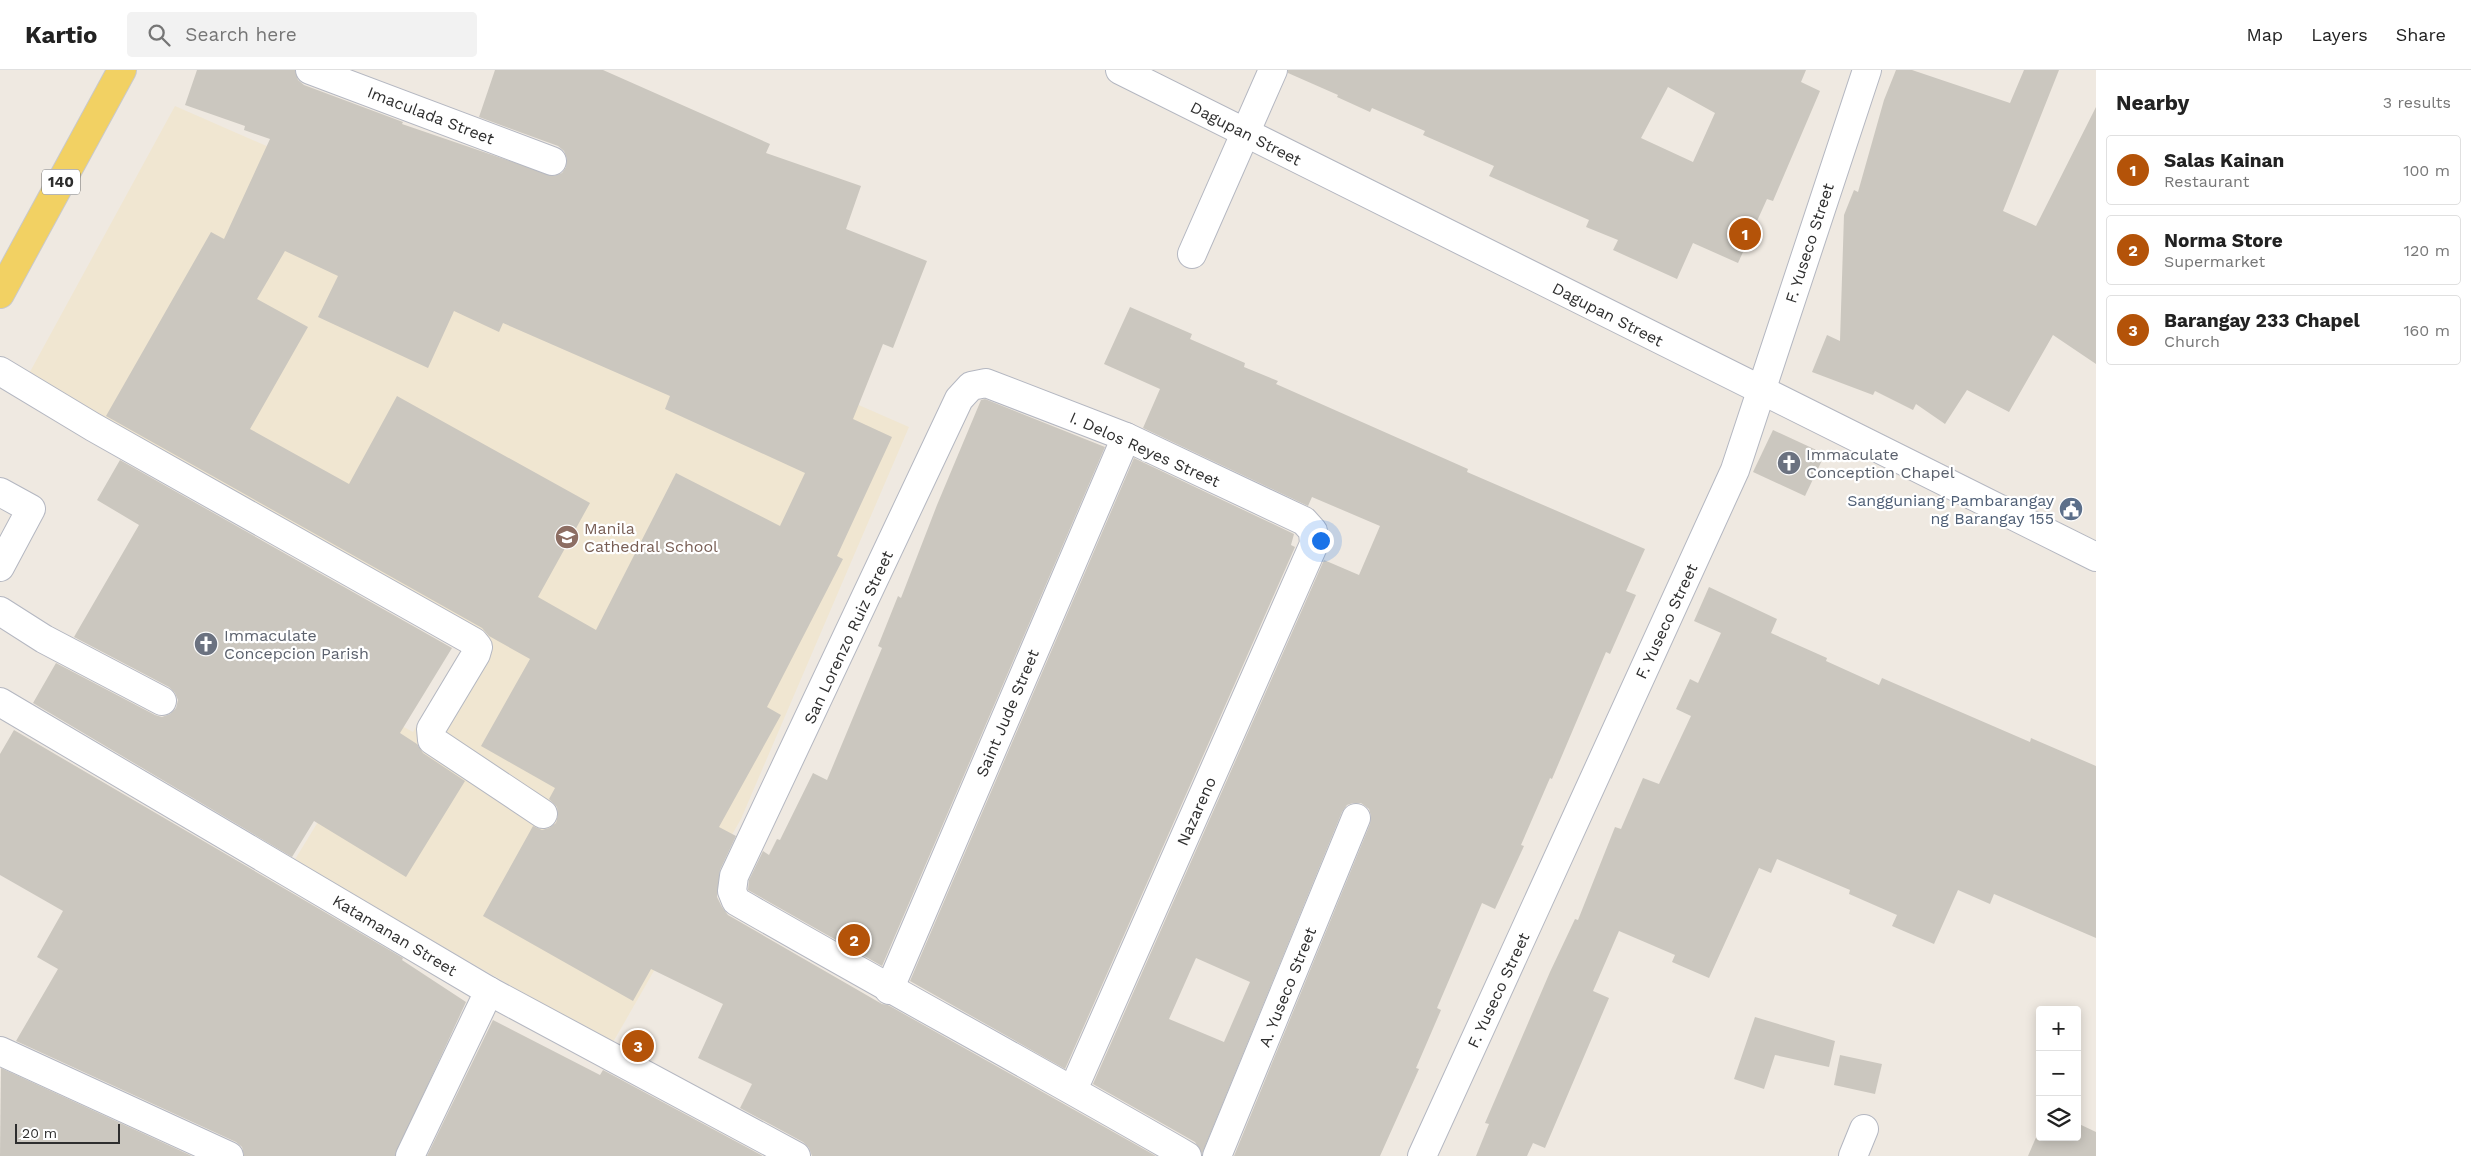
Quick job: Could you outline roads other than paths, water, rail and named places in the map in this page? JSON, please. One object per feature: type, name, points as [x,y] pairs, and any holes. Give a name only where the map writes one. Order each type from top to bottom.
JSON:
[{"type":"main road","name":"140","points":[[0,294],[122,70]]},
{"type":"street","name":"Imaculada Street","points":[[310,70],[552,161]]},
{"type":"street","name":"Dagupan Street","points":[[1120,70],[2096,557]]},
{"type":"street","points":[[1192,254],[1273,70]]},
{"type":"street","name":"F. Yuseco Street","points":[[1422,1156],[1735,470],[1867,70]]},
{"type":"street","points":[[0,371],[93,427],[474,642],[478,647],[476,654],[431,729],[432,740],[543,814]]},
{"type":"street","name":"I. Delos Reyes Street","points":[[971,386],[986,383],[1126,437],[1304,521],[1313,531]]},
{"type":"street","name":"San Lorenzo Ruiz Street","points":[[889,990],[736,901],[732,891],[734,876],[959,399],[971,386]]},
{"type":"street","name":"Saint Jude Street","points":[[889,990],[1126,437]]},
{"type":"street","points":[[0,492],[31,509],[0,567]]},
{"type":"street","name":"Nazareno","points":[[1073,1090],[1314,544],[1313,531]]},
{"type":"street","points":[[0,610],[44,639],[162,701]]},
{"type":"street","name":"Katamanan Street","points":[[0,702],[488,991],[796,1156]]},
{"type":"street","name":"A. Yuseco Street","points":[[1217,1156],[1356,818]]},
{"type":"street","points":[[889,990],[1073,1090],[1186,1156]]},
{"type":"street","points":[[410,1156],[488,991]]},
{"type":"street","points":[[0,1051],[229,1156]]},
{"type":"street","points":[[1853,1156],[1864,1129]]},
{"type":"place","name":"Salas Kainan","points":[[1745,234]]},
{"type":"place","name":"Immaculate Conception Chapel","points":[[1789,463]]},
{"type":"place","name":"Sangguniang Pambarangay ng Barangay 155","points":[[2071,509]]},
{"type":"place","name":"Manila Cathedral School","points":[[567,537]]},
{"type":"place","name":"Immaculate Concepcion Parish","points":[[206,644]]},
{"type":"place","name":"Norma Store","points":[[854,940]]},
{"type":"place","name":"Barangay 233 Chapel","points":[[638,1046]]}]
